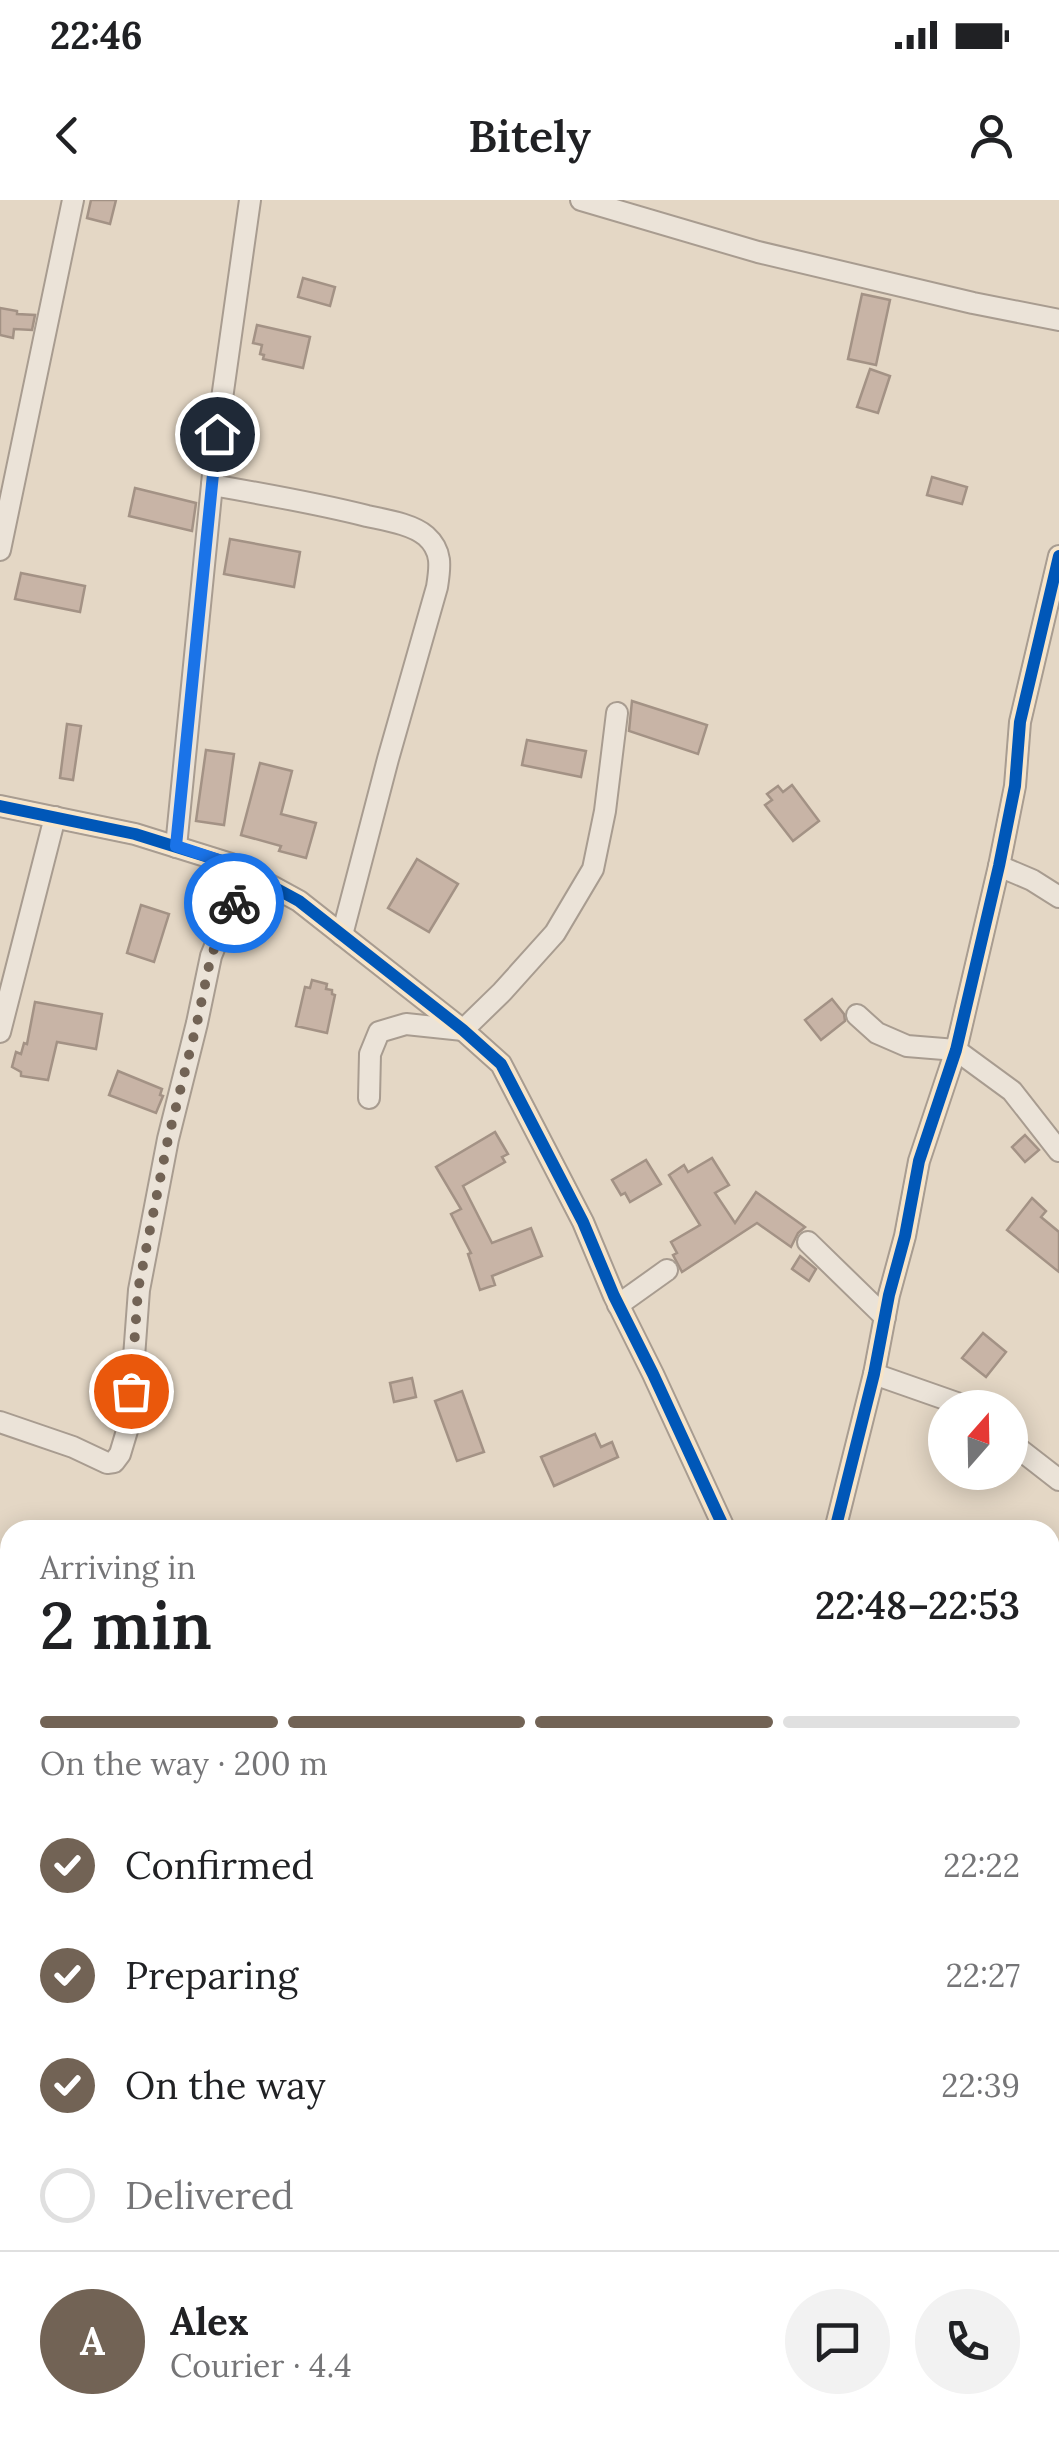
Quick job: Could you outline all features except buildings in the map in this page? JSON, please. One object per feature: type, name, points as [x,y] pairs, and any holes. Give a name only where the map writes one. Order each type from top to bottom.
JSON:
[{"type":"street","points":[[0,550],[73,200]]},
{"type":"street","points":[[176,846],[217,434],[250,200]]},
{"type":"street","points":[[582,200],[758,252],[1059,320]]},
{"type":"street","points":[[212,485],[396,522],[425,535],[436,548],[440,561],[437,587],[342,936]]},
{"type":"street","points":[[838,1520],[874,1374],[919,1161],[956,1050],[999,866],[1015,786],[1020,722],[1059,556]]},
{"type":"street","points":[[463,1030],[555,934],[593,869],[605,811],[616,713]]},
{"type":"street","points":[[0,806],[135,834],[231,864],[298,901],[463,1030],[500,1064],[583,1222],[719,1520]]},
{"type":"street","points":[[0,1032],[55,817]]},
{"type":"street","points":[[999,866],[1059,897]]},
{"type":"street","points":[[0,1422],[107,1463],[114,1462],[120,1454],[129,1424],[138,1290],[168,1139],[211,956],[250,874]]},
{"type":"street","points":[[857,1015],[877,1033],[907,1046],[956,1050],[1012,1090],[1059,1152]]},
{"type":"street","points":[[369,1098],[370,1054],[379,1032],[406,1024],[463,1030]]},
{"type":"street","points":[[808,1242],[884,1317]]},
{"type":"street","points":[[618,1305],[667,1270]]},
{"type":"street","points":[[874,1374],[928,1393]]},
{"type":"street","points":[[1028,1456],[1059,1480]]},
{"type":"cycle path","points":[[838,1520],[874,1374],[919,1161],[956,1050],[999,866],[1015,786],[1020,722],[1059,556]]},
{"type":"cycle path","points":[[0,806],[135,834],[231,864],[299,901],[501,1064],[583,1222],[720,1520]]},
{"type":"way so far","points":[[131,1391],[138,1290],[168,1139],[211,956],[234,903]]},
{"type":"route","points":[[217,434],[176,846],[250,874],[234,903]]}]
